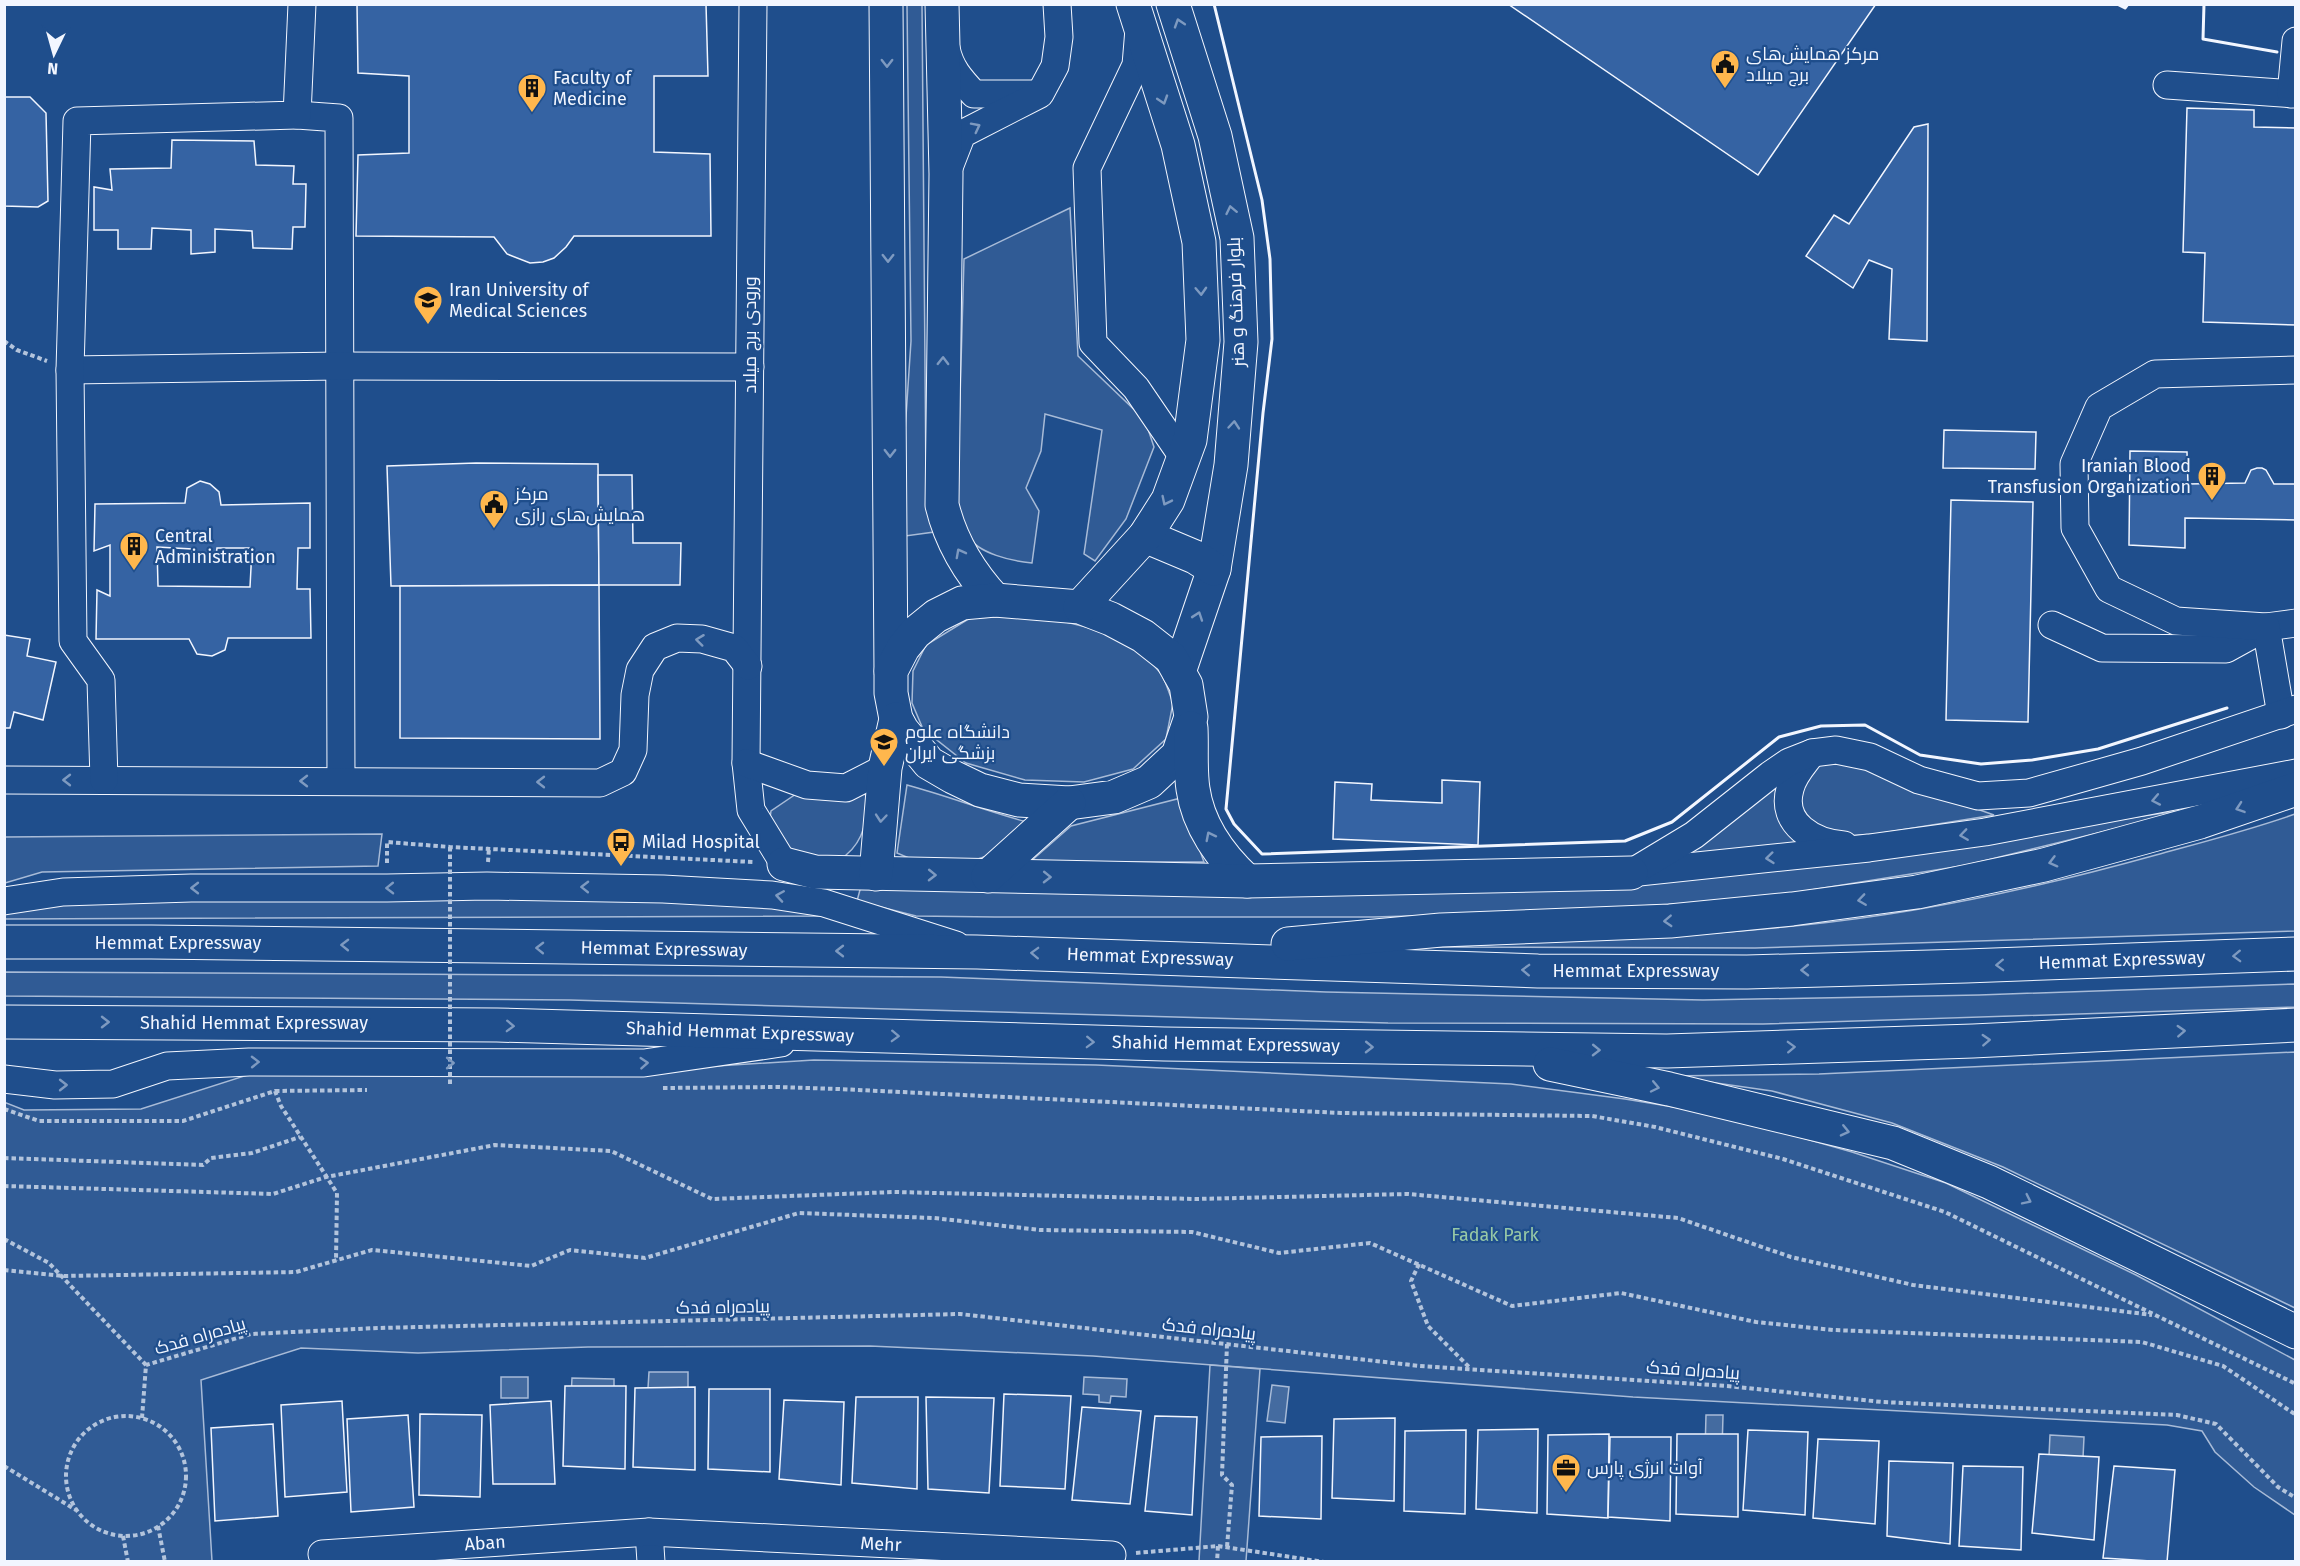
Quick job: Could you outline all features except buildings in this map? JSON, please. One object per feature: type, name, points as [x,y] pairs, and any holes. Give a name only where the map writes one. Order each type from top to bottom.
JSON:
[{"type":"main road","points":[[886,4],[891,693],[896,719],[902,730],[929,763],[953,777],[980,790],[1019,800],[1069,803],[1114,796],[1149,782],[1178,755],[1191,717]]},
{"type":"main road","name":"بلوار فرهنگ و هنر","points":[[1173,4],[1215,136],[1237,238],[1241,342],[1231,465],[1214,569],[1179,672]]},
{"type":"main road","name":"بلوار فرهنگ و هنر","points":[[1080,607],[1145,536],[1168,500],[1187,449],[1203,340],[1199,242],[1178,145],[1136,15]]},
{"type":"main road","points":[[942,17],[946,174],[942,504],[948,530],[963,558],[976,580],[994,600]]},
{"type":"main road","points":[[1187,449],[1196,463],[1206,472],[1218,472],[1231,465]]},
{"type":"main road","points":[[1145,536],[1195,557],[1214,569]]},
{"type":"main road","points":[[891,671],[909,641],[936,616],[962,603],[994,600],[1080,607],[1111,619],[1143,636],[1171,658],[1186,685],[1191,717],[1192,790],[1201,818],[1217,849],[1229,865],[1247,881]]},
{"type":"main road","points":[[876,874],[885,768],[896,719]]},
{"type":"main road","points":[[1157,957],[1441,930],[1670,921],[1792,909],[1917,892],[2055,862],[2200,822],[2295,789]]},
{"type":"main road","points":[[988,876],[1069,803]]},
{"type":"main road","points":[[784,864],[815,872],[1247,881],[1631,873]]},
{"type":"main road","name":"Hemmat Expressway","points":[[4,942],[978,952],[1538,971],[1746,972],[2295,954]]},
{"type":"main road","name":"Shahid Hemmat Expressway","points":[[4,1022],[497,1025],[1164,1044],[1475,1048]]},
{"type":"main road","points":[[1475,1048],[1667,1051],[1973,1041],[2295,1025]]},
{"type":"main road","points":[[1475,1048],[1657,1087],[1893,1143],[1989,1182],[2295,1332]]},
{"type":"main road","points":[[2194,1283],[2295,1341]]},
{"type":"street","points":[[297,116],[302,4]]},
{"type":"street","name":"ورودی برج میلاد","points":[[753,4],[746,763],[751,810],[784,864]]},
{"type":"street","points":[[946,174],[962,135],[1040,94],[1055,66],[1059,37],[1057,4]]},
{"type":"street","points":[[1136,15],[1136,65],[1087,168],[1093,343],[1136,388],[1187,449]]},
{"type":"street","points":[[942,17],[949,64],[974,94],[1040,94]]},
{"type":"street","points":[[2167,85],[2293,94],[2295,41]]},
{"type":"street","points":[[104,780],[101,680],[73,641],[70,370],[77,121],[297,116],[339,117],[341,781]]},
{"type":"street","points":[[70,370],[339,366],[750,367]]},
{"type":"street","points":[[2295,370],[2155,374],[2099,406],[2074,464],[2075,528],[2109,589],[2176,621],[2266,627],[2295,623]]},
{"type":"street","points":[[2052,625],[2102,648],[2203,649],[2226,649],[2266,627]]},
{"type":"street","points":[[1631,873],[1694,835],[1789,762],[1812,753],[1836,750],[1870,757],[1919,780],[1978,796],[2029,794],[2142,761],[2288,712],[2266,627]]},
{"type":"street","points":[[4,780],[600,783],[623,772],[633,750],[635,694],[640,670],[655,648],[677,638],[702,639],[734,648],[748,666]]},
{"type":"street","points":[[1812,753],[1796,775],[1789,790],[1790,811],[1798,828],[1816,839],[1838,845],[1869,848]]},
{"type":"street","points":[[746,763],[807,785],[846,788],[885,768]]},
{"type":"street","points":[[1631,873],[1869,848],[1985,832],[2295,773]]},
{"type":"street","points":[[4,901],[63,892],[191,888],[487,886],[663,889],[772,895],[824,903],[978,952]]},
{"type":"street","points":[[4,1078],[55,1085],[113,1084],[167,1066],[249,1062],[644,1064],[837,1035]]},
{"type":"street","points":[[649,1532],[651,1562]]},
{"type":"street","name":"Aban","points":[[322,1554],[649,1532]]},
{"type":"street","name":"Mehr","points":[[649,1532],[1112,1555]]},
{"type":"path","points":[[4,341],[18,350],[70,370]]},
{"type":"path","points":[[387,842],[784,864]]},
{"type":"path","points":[[450,847],[450,1084]]},
{"type":"path","points":[[660,1088],[818,1089],[1341,1113],[1592,1116],[1655,1126],[1783,1159],[1945,1212],[2295,1384]]},
{"type":"path","points":[[4,1109],[39,1121],[183,1121],[275,1091],[369,1090]]},
{"type":"path","points":[[275,1091],[281,1106],[336,1193],[336,1261]]},
{"type":"path","points":[[4,1158],[202,1165],[211,1158],[252,1153],[300,1137]]},
{"type":"path","points":[[4,1186],[273,1194],[326,1177],[495,1145],[611,1151],[712,1199],[894,1192],[1196,1199],[1408,1194],[1678,1218],[1791,1257],[1913,1285],[2152,1315]]},
{"type":"path","points":[[4,1270],[63,1276],[296,1272],[372,1250],[531,1266],[570,1250],[645,1258],[799,1213],[934,1218],[1040,1230],[1192,1232],[1279,1253],[1370,1243],[1512,1306],[1621,1293],[1756,1322],[1833,1330],[2142,1342],[2223,1366],[2295,1415]]},
{"type":"path","points":[[4,1239],[49,1263],[146,1365]]},
{"type":"path","points":[[1419,1264],[1411,1281],[1428,1326],[1471,1369]]},
{"type":"path","name":"پیاده‌راه فدک","points":[[142,1418],[146,1365],[250,1334],[378,1328],[960,1314],[1420,1366],[1727,1386],[1882,1402],[2177,1415],[2216,1424],[2278,1487],[2295,1498]]},
{"type":"path","points":[[1227,1344],[1222,1475],[1232,1485],[1227,1547]]},
{"type":"path","points":[[124,1416],[142,1418],[160,1426],[174,1440],[183,1457],[186,1477],[183,1496],[173,1513],[158,1526],[141,1534],[123,1536],[105,1532],[89,1523],[77,1510],[69,1494],[66,1475],[69,1457],[77,1441],[90,1428],[106,1419],[124,1416]]},
{"type":"path","points":[[4,1466],[77,1510]]},
{"type":"path","points":[[158,1526],[165,1562]]},
{"type":"path","points":[[123,1536],[128,1562]]},
{"type":"path","points":[[1217,1562],[1218,1546]]},
{"type":"path","points":[[1112,1555],[1218,1546],[1324,1562]]},
{"type":"green space","points":[[922,4],[926,486],[934,532],[898,537],[911,341],[907,5]]},
{"type":"green space","points":[[1070,208],[1078,356],[1145,420],[1154,447],[1126,519],[1095,561],[1084,554],[1102,430],[1045,414],[1041,451],[1026,488],[1039,511],[1032,563],[987,552],[972,542],[962,523],[957,503],[964,259]]},
{"type":"green space","points":[[1038,615],[1098,630],[1144,654],[1163,676],[1173,703],[1166,739],[1133,769],[1084,782],[1025,780],[966,763],[923,729],[912,703],[913,671],[926,645],[970,618]]},
{"type":"green space","points":[[1844,762],[1994,815],[1876,834],[1844,836],[1809,823],[1801,809],[1800,798],[1809,774],[1821,764]]},
{"type":"green space","points":[[1781,779],[1801,846],[1664,862]]},
{"type":"green space","points":[[907,785],[1027,822],[995,853],[961,865],[923,864],[897,853]]},
{"type":"green space","points":[[864,793],[870,801],[861,835],[853,848],[839,860],[788,854],[769,825],[771,811],[796,794],[830,800]]},
{"type":"green space","points":[[1181,798],[1204,862],[1030,862],[1071,826]]},
{"type":"green space","points":[[2200,808],[1967,865],[1786,894],[1692,903],[1518,913],[1373,917],[995,917],[916,916],[857,901],[861,886],[1278,891],[2093,823]]},
{"type":"green space","points":[[2295,814],[2295,931],[1755,948],[1433,947],[1712,933],[1893,914],[2069,878],[2226,836]]},
{"type":"green space","points":[[382,834],[378,866],[42,872],[5,883],[5,837]]},
{"type":"green space","points":[[390,898],[732,901],[834,916],[5,919],[5,910],[44,903]]},
{"type":"green space","points":[[5,972],[941,977],[1326,992],[1703,1000],[1979,995],[2295,984],[2296,1007],[1763,1024],[1388,1023],[570,1000],[5,996]]},
{"type":"green space","points":[[2295,1052],[2295,1308],[2003,1167],[1892,1123],[1772,1091],[1667,1076],[1819,1074]]},
{"type":"green space","name":"Fadak Park","points":[[814,1060],[1096,1065],[1511,1084],[1722,1115],[1852,1152],[1946,1183],[2136,1275],[2295,1360],[2295,1515],[2254,1487],[2215,1452],[2202,1431],[2167,1425],[1633,1397],[1093,1356],[870,1346],[588,1347],[418,1353],[301,1348],[201,1380],[212,1561],[5,1561],[4,1102],[24,1110],[141,1109],[260,1071],[669,1069]]},
{"type":"green space","points":[[1210,1365],[1260,1369],[1246,1561],[1199,1561]]},
{"type":"shaded area","points":[[649,1372],[688,1372],[688,1388],[648,1388]]},
{"type":"shaded area","points":[[501,1377],[528,1377],[528,1398],[501,1398]]},
{"type":"shaded area","points":[[1084,1377],[1127,1379],[1126,1397],[1111,1396],[1110,1403],[1099,1402],[1099,1395],[1083,1394]]},
{"type":"shaded area","points":[[572,1378],[614,1379],[614,1397],[571,1397]]},
{"type":"shaded area","points":[[1272,1385],[1289,1387],[1285,1423],[1267,1421]]},
{"type":"shaded area","points":[[1706,1415],[1723,1415],[1722,1452],[1705,1451]]},
{"type":"shaded area","points":[[2050,1435],[2084,1437],[2083,1458],[2049,1456]]},
{"type":"wall","points":[[1214,4],[1262,200],[1270,259],[1272,339],[1226,809],[1234,824],[1262,854],[1625,841],[1672,822],[1779,737],[1821,726],[1865,725],[1920,755],[1981,764],[2032,760],[2098,749],[2227,708]]},
{"type":"wall","points":[[2117,4],[2125,8],[2128,4]]},
{"type":"wall","points":[[2204,4],[2203,39],[2277,52]]},
{"type":"place","name":"مرکز همایش‌های برج میلاد","points":[[1725,90]]},
{"type":"place","name":"Faculty of Medicine","points":[[532,114]]},
{"type":"place","name":"Iran University of Medical Sciences","points":[[428,326]]},
{"type":"place","name":"Iranian Blood Transfusion Organization","points":[[2212,502]]},
{"type":"place","name":"مرکز همایش‌های رازی","points":[[494,530]]},
{"type":"place","name":"Central Administration","points":[[134,572]]},
{"type":"place","name":"دانشگاه علوم بزشگى ايران","points":[[884,768]]},
{"type":"place","name":"Milad Hospital","points":[[621,868]]},
{"type":"place","name":"آوات انرژی پارس","points":[[1566,1494]]}]
